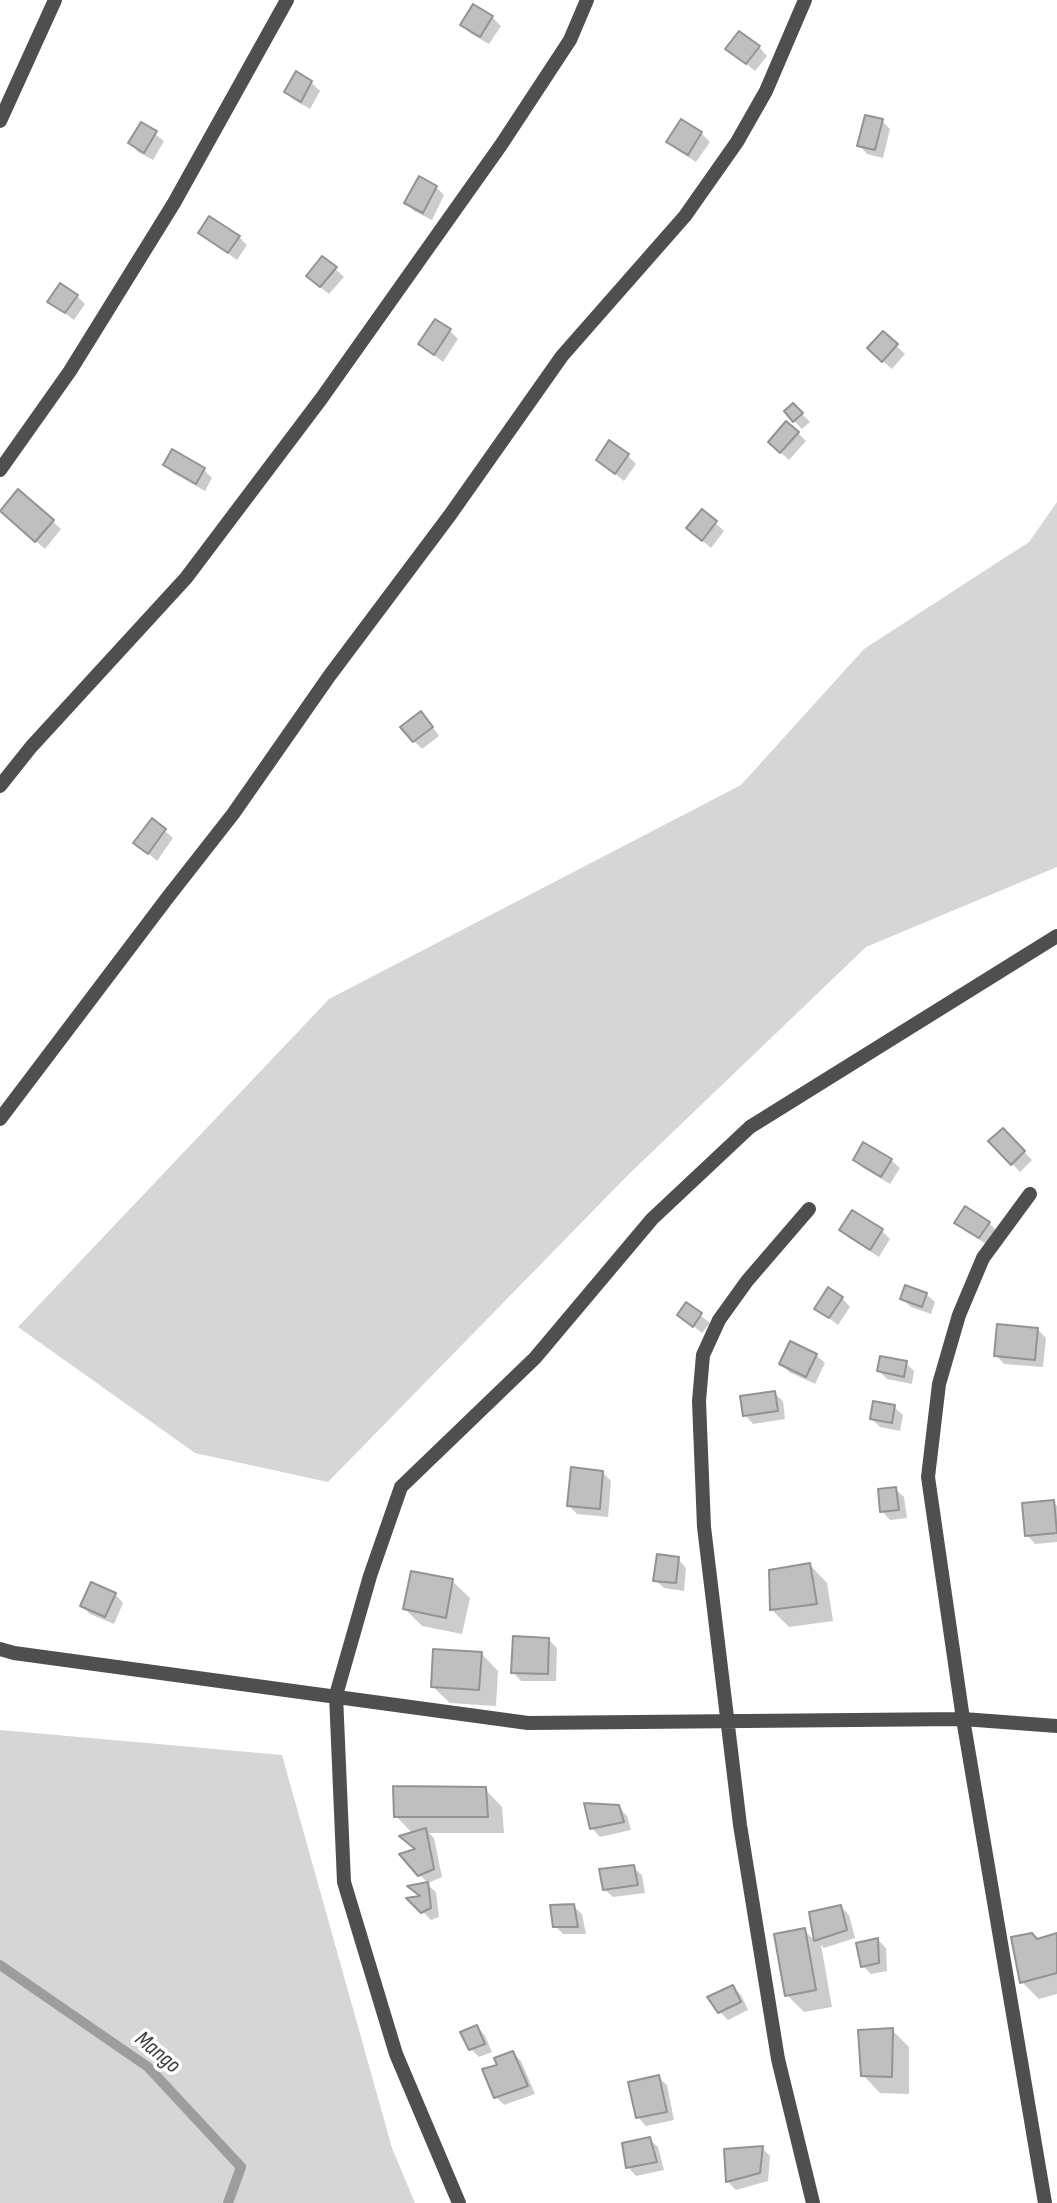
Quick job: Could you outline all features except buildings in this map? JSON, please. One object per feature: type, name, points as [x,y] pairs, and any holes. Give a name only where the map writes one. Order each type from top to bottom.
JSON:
[{"type":"street","points":[[0,121],[55,0]]},
{"type":"street","points":[[0,470],[70,371],[167,214],[287,0]]},
{"type":"street","points":[[0,786],[31,747],[186,578],[321,399],[501,145],[570,40],[587,0]]},
{"type":"street","points":[[0,1119],[233,814],[330,675],[450,515],[562,356],[685,216],[737,142],[766,91],[805,0]]},
{"type":"street","points":[[459,2203],[396,2054],[344,1882],[336,1695],[370,1576],[401,1487],[535,1358],[652,1219],[750,1127],[1057,936]]},
{"type":"street","points":[[1030,1194],[983,1258],[959,1315],[939,1384],[928,1477],[963,1719],[1045,2203]]},
{"type":"street","points":[[809,1209],[747,1281],[719,1320],[704,1354],[699,1401],[704,1527],[740,1825],[778,2059],[813,2203]]},
{"type":"street","points":[[0,1649],[528,1723],[963,1719],[1057,1726]]},
{"type":"shaded area","points":[[1057,502],[1057,867],[866,947],[628,1175],[328,1482],[195,1453],[18,1327],[329,999],[741,785],[864,649],[1029,542]]},
{"type":"shaded area","points":[[0,1730],[282,1755],[392,2148],[415,2203],[0,2203]]},
{"type":"waterway","name":"Mango","points":[[0,1965],[148,2067],[241,2167],[228,2203]]}]
